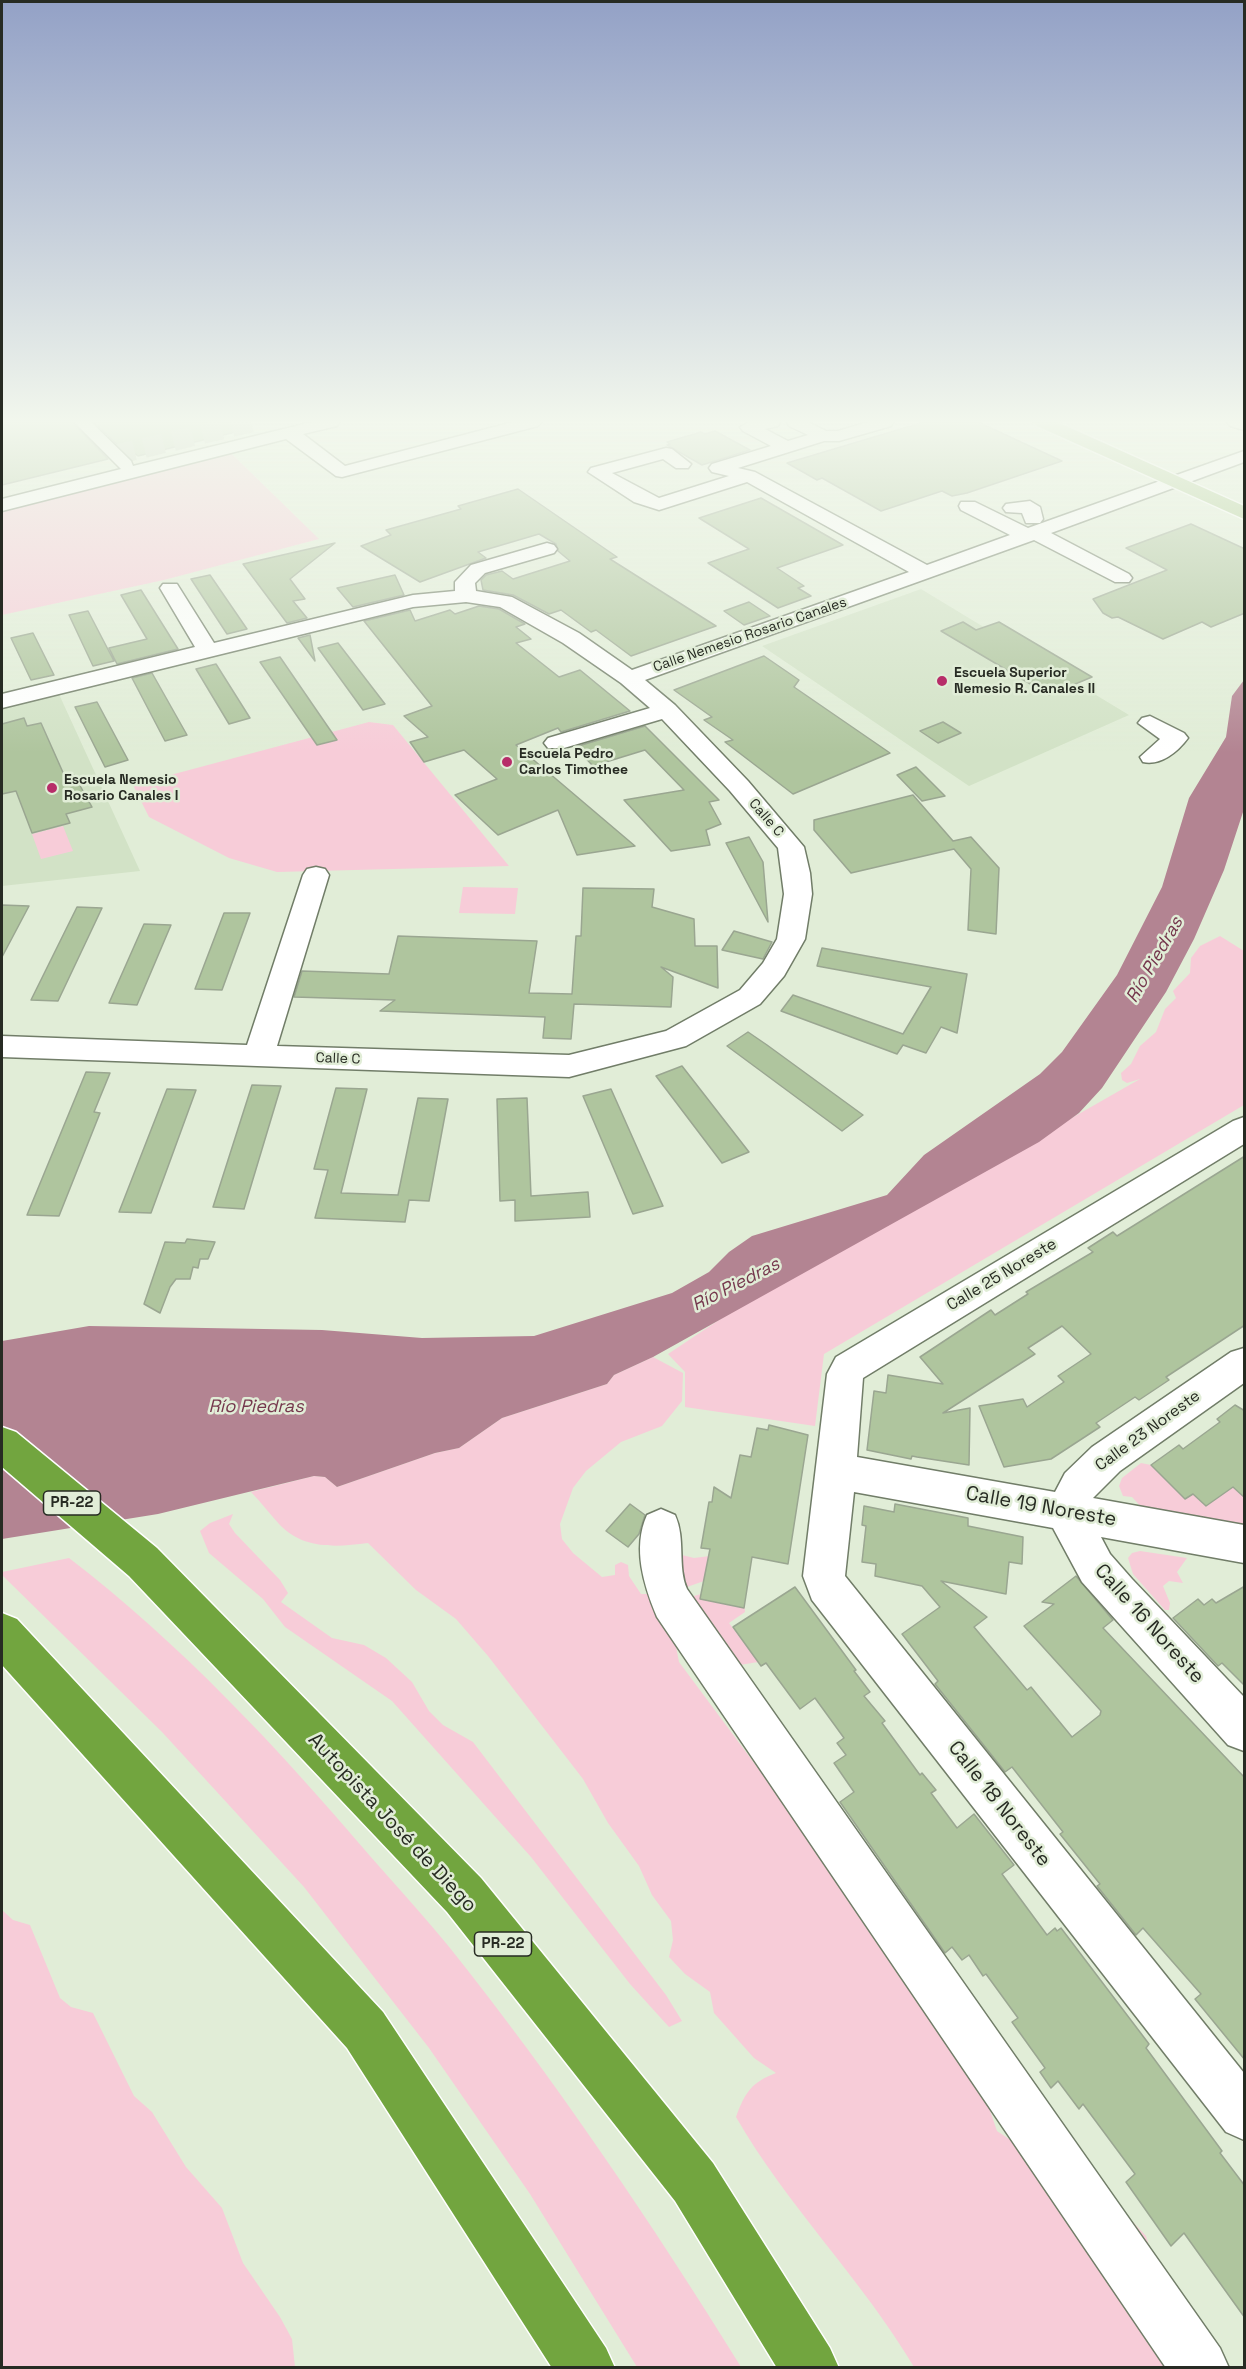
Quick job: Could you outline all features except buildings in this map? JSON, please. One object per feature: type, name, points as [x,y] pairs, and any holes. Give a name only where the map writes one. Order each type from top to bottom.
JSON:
[{"type":"highway","name":"Autopista José de Diego","points":[[2,1444],[143,1562],[464,1895],[694,2182],[810,2367]]},
{"type":"highway","points":[[2,1634],[365,2030],[586,2367]]},
{"type":"street","points":[[862,533],[879,540],[935,575]]},
{"type":"street","name":"Calle Nemesio Rosario Canales","points":[[629,678],[935,575],[1013,533]]},
{"type":"street","points":[[1049,533],[1122,578]]},
{"type":"street","points":[[466,596],[465,582],[478,569],[547,549]]},
{"type":"street","points":[[170,588],[208,650]]},
{"type":"street","name":"Calle C","points":[[2,701],[413,602],[466,596],[516,606],[571,638],[629,678],[667,710],[739,786],[791,847],[797,873],[798,894],[790,939],[774,969],[750,997],[675,1039],[569,1066],[2,1047]]},
{"type":"street","points":[[556,743],[667,710]]},
{"type":"street","points":[[1150,723],[1176,738],[1152,757]]},
{"type":"street","points":[[258,1057],[316,875]]},
{"type":"street","name":"Calle 25 Noreste","points":[[837,1471],[845,1374],[849,1368],[1245,1129]]},
{"type":"street","name":"Calle 23 Noreste","points":[[1065,1511],[1079,1486],[1106,1459],[1245,1363]]},
{"type":"street","name":"Calle 19 Noreste","points":[[837,1471],[1245,1544]]},
{"type":"street","name":"Calle 18 Noreste","points":[[837,1471],[825,1566],[827,1586],[1245,2114]]},
{"type":"street","name":"Calle 16 Noreste","points":[[1065,1511],[1081,1543],[1103,1576],[1245,1729]]},
{"type":"street","points":[[661,1528],[663,1581],[672,1603],[1200,2367]]},
{"type":"shaded area","points":[[2,533],[312,533],[319,539],[164,580],[2,615]]},
{"type":"shaded area","name":"Escuela Superior Nemesio R. Canales II","points":[[921,589],[1129,715],[969,786],[762,646]]},
{"type":"shaded area","name":"Escuela Nemesio Rosario Canales I","points":[[58,692],[140,871],[2,886],[2,706]]},
{"type":"shaded area","points":[[369,722],[393,725],[509,866],[277,872],[229,858],[149,817],[133,785]]},
{"type":"shaded area","points":[[63,826],[73,851],[41,859],[32,834]]},
{"type":"shaded area","points":[[463,887],[518,888],[515,914],[459,913]]},
{"type":"shaded area","points":[[1220,936],[1244,951],[1244,1105],[824,1354],[815,1426],[685,1407],[685,1372],[668,1354],[725,1316],[1140,1079],[1127,1083],[1122,1080],[1121,1073],[1131,1064],[1140,1046],[1156,1032],[1165,1009],[1176,998],[1173,991],[1190,973],[1191,958],[1200,946]]},
{"type":"shaded area","points":[[653,1357],[683,1373],[682,1401],[662,1426],[621,1442],[586,1471],[573,1488],[560,1524],[562,1539],[573,1553],[602,1577],[615,1575],[615,1565],[621,1562],[628,1565],[629,1576],[641,1594],[654,1594],[673,1631],[679,1662],[769,1783],[903,1982],[985,2096],[997,2131],[1133,2222],[1146,2236],[1185,2367],[914,2367],[871,2303],[778,2181],[736,2117],[750,2089],[761,2080],[776,2073],[754,2058],[714,2013],[710,1992],[685,1974],[669,1957],[673,1940],[671,1921],[652,1895],[639,1866],[608,1823],[583,1779],[488,1656],[456,1619],[416,1590],[368,1543],[333,1546],[299,1538],[279,1524],[251,1492],[314,1476],[325,1477],[337,1487],[435,1453],[459,1448],[502,1418],[607,1384],[614,1375]]},
{"type":"shaded area","points":[[1141,1463],[1151,1465],[1185,1499],[1193,1494],[1206,1506],[1222,1494],[1215,1470],[1240,1494],[1244,1491],[1244,1529],[1239,1524],[1144,1510],[1132,1497],[1123,1496],[1119,1486],[1122,1478]]},
{"type":"shaded area","points":[[233,1514],[229,1524],[235,1533],[280,1580],[288,1593],[281,1602],[332,1638],[364,1645],[386,1658],[412,1682],[429,1711],[443,1725],[473,1742],[666,1995],[682,2021],[669,2027],[630,1984],[531,1857],[392,1701],[285,1627],[263,1599],[209,1553],[200,1531],[210,1523]]},
{"type":"shaded area","points":[[1140,1551],[1187,1558],[1177,1572],[1183,1583],[1169,1581],[1163,1586],[1170,1603],[1169,1610],[1165,1610],[1133,1574],[1128,1558],[1132,1553]]},
{"type":"shaded area","points":[[678,1554],[694,1558],[710,1556],[704,1581],[687,1587],[685,1595]]},
{"type":"shaded area","points":[[69,1558],[150,1626],[227,1699],[300,1776],[440,1936],[528,2049],[602,2153],[673,2259],[741,2367],[637,2367],[530,2194],[429,2048],[304,1887],[162,1732],[2,1575],[2,1572]]},
{"type":"shaded area","points":[[701,1594],[701,1599],[737,1607],[744,1602],[745,1612],[729,1623],[758,1662],[740,1665],[692,1600],[694,1596]]},
{"type":"shaded area","points":[[2,1910],[13,1920],[30,1925],[60,1998],[71,2007],[93,2013],[134,2096],[152,2112],[186,2167],[222,2208],[243,2263],[280,2317],[292,2339],[295,2367],[2,2367]]},
{"type":"water","name":"Río Piedras","points":[[1244,680],[1244,809],[1224,870],[1194,939],[1166,992],[1102,1088],[1079,1113],[1039,1142],[653,1357],[614,1375],[607,1384],[502,1418],[459,1448],[435,1453],[337,1487],[325,1477],[314,1476],[158,1514],[2,1539],[2,1341],[89,1326],[322,1330],[422,1338],[534,1336],[672,1293],[709,1272],[729,1252],[752,1236],[887,1195],[924,1155],[1040,1074],[1062,1052],[1117,975],[1162,887],[1189,798],[1226,737],[1232,696]]},
{"type":"place","name":"Escuela Superior Nemesio R. Canales II","points":[[942,681]]},
{"type":"place","name":"Escuela Pedro Carlos Timothee","points":[[507,762]]},
{"type":"place","name":"Escuela Nemesio Rosario Canales I","points":[[52,788]]}]
